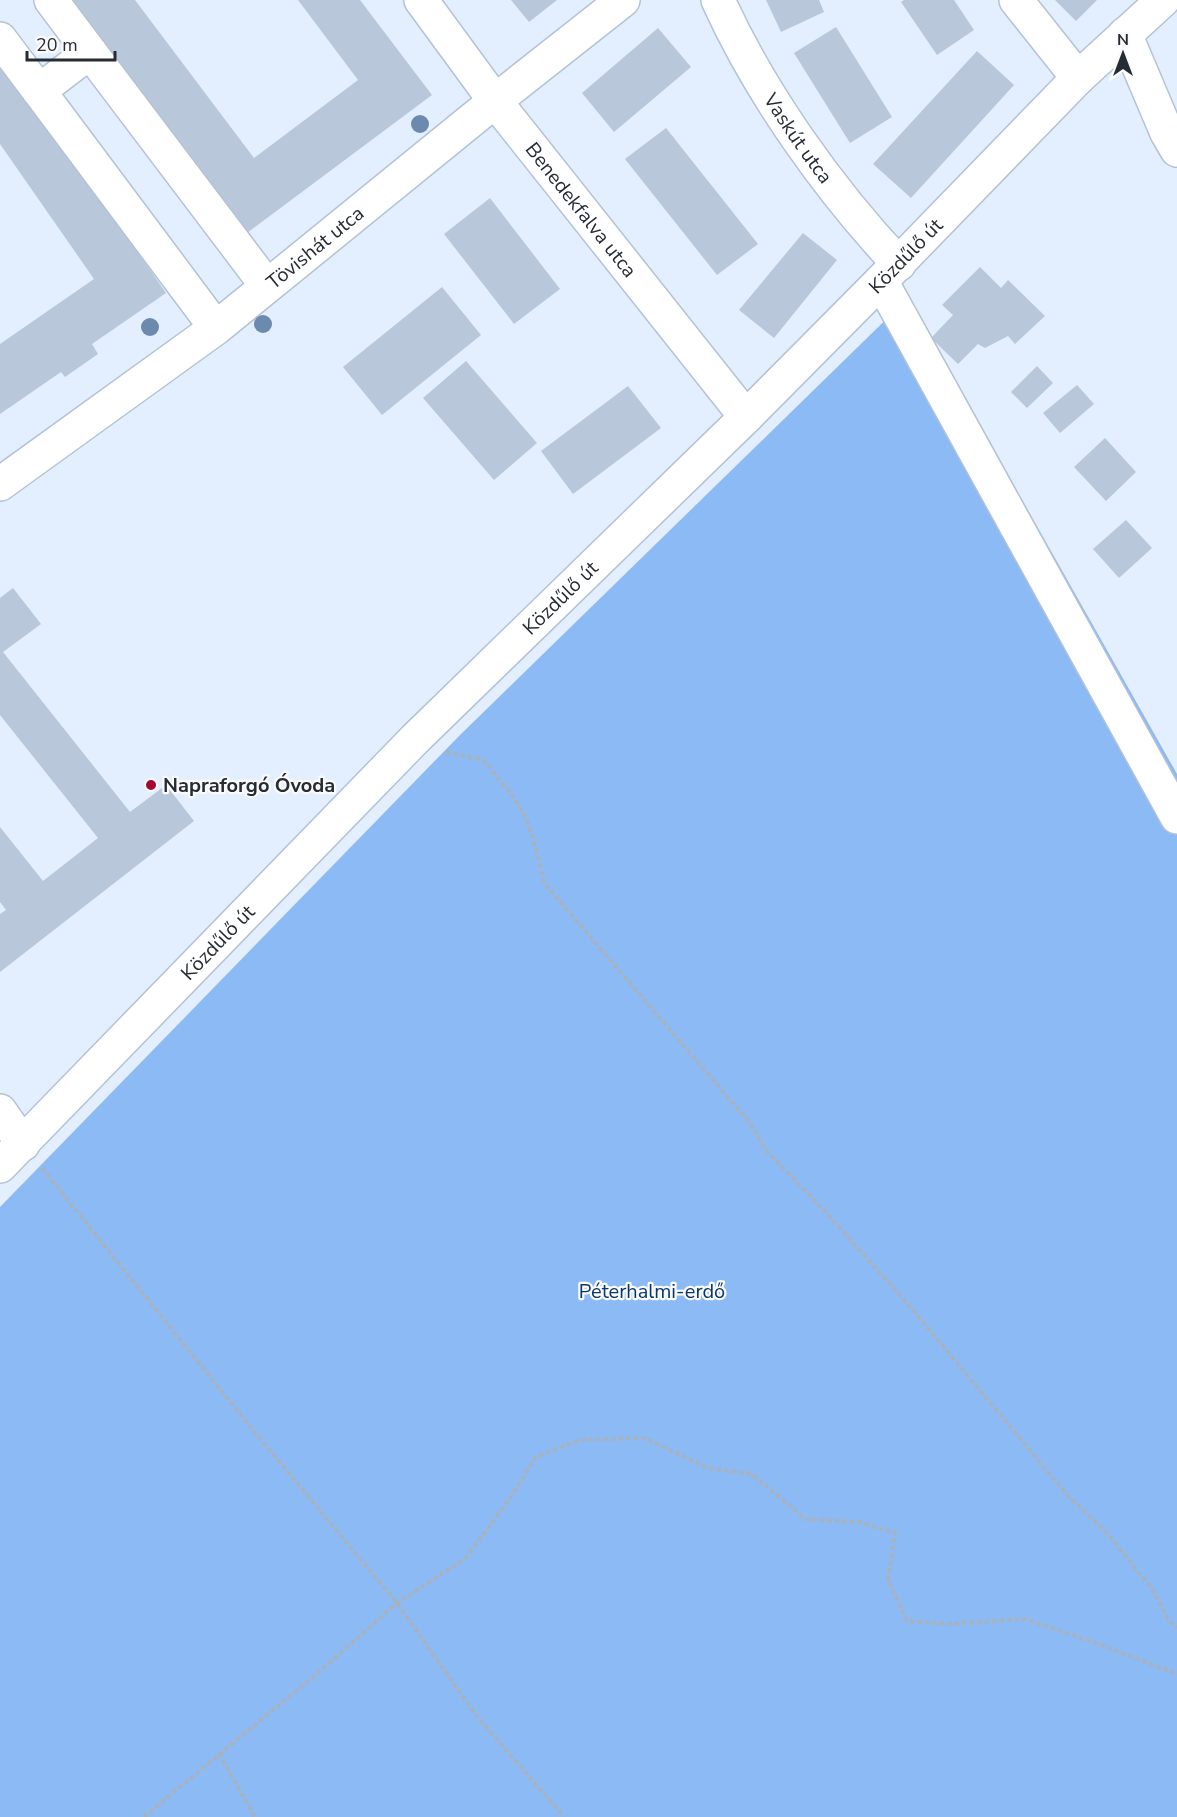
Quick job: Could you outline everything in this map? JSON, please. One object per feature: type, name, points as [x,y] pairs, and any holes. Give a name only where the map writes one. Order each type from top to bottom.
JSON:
[{"type":"street","points":[[51,0],[267,286]]},
{"type":"street","name":"Benedekfalva utca","points":[[421,0],[495,101],[746,417]]},
{"type":"street","name":"Tövishát utca","points":[[0,484],[216,328],[623,0]]},
{"type":"street","name":"Vaskút utca","points":[[718,0],[764,87],[819,169],[878,242],[890,273],[1177,817]]},
{"type":"street","points":[[1016,0],[1078,78]]},
{"type":"street","name":"Közdűlő út","points":[[11,1155],[415,739],[746,417],[890,273],[1078,78],[1163,0]]},
{"type":"street","points":[[1125,34],[1167,133],[1177,150]]},
{"type":"street","points":[[0,39],[216,328]]},
{"type":"street","points":[[39,91],[90,52]]},
{"type":"street","points":[[0,1111],[11,1155]]},
{"type":"path","points":[[415,739],[437,750],[483,760],[487,764],[524,815],[534,841],[537,860],[545,884],[750,1123],[765,1149],[823,1209],[912,1309],[1068,1496],[1107,1533],[1153,1590],[1168,1619],[1177,1628]]},
{"type":"path","points":[[11,1155],[250,1427],[397,1603],[475,1714],[564,1817]]},
{"type":"path","points":[[144,1817],[327,1665],[397,1603],[466,1557],[511,1497],[536,1457],[580,1440],[645,1438],[708,1468],[752,1473],[805,1519],[859,1522],[895,1533],[888,1580],[907,1621],[948,1624],[1025,1619],[1093,1641],[1177,1674]]},
{"type":"path","points":[[219,1754],[255,1817]]},
{"type":"green space","name":"Péterhalmi-erdő","points":[[908,298],[1177,774],[1177,1817],[0,1817],[0,1207],[459,736]]},
{"type":"building","points":[[72,0],[135,0],[254,158],[358,80],[298,0],[360,0],[432,95],[247,233]]},
{"type":"building","points":[[511,0],[557,0],[529,22]]},
{"type":"building","points":[[766,0],[819,0],[824,12],[781,32]]},
{"type":"building","points":[[904,0],[954,0],[974,30],[937,55],[901,2]]},
{"type":"building","points":[[1055,0],[1097,0],[1076,21]]},
{"type":"building","points":[[836,27],[892,117],[850,143],[794,53]]},
{"type":"building","points":[[658,28],[691,67],[614,132],[582,93]]},
{"type":"building","points":[[977,51],[1014,85],[911,198],[873,164]]},
{"type":"building","points":[[0,54],[166,293],[92,344],[98,354],[65,377],[61,372],[0,414],[0,344],[94,279],[0,144]]},
{"type":"building","points":[[666,128],[758,244],[717,275],[625,159]]},
{"type":"building","points":[[490,198],[560,289],[514,324],[444,234]]},
{"type":"building","points":[[803,233],[837,260],[774,338],[739,310]]},
{"type":"building","points":[[980,267],[1001,288],[1008,280],[1045,316],[1015,344],[1008,336],[985,348],[978,344],[958,364],[931,338],[953,315],[942,305]]},
{"type":"building","points":[[442,287],[481,335],[382,415],[343,367]]},
{"type":"building","points":[[466,361],[537,443],[494,480],[423,398]]},
{"type":"building","points":[[1037,366],[1053,383],[1027,408],[1011,392]]},
{"type":"building","points":[[1077,385],[1094,404],[1060,433],[1043,413]]},
{"type":"building","points":[[628,386],[661,428],[573,494],[541,451]]},
{"type":"building","points":[[1105,438],[1136,472],[1106,501],[1074,467]]},
{"type":"building","points":[[1126,520],[1152,548],[1119,578],[1093,549]]},
{"type":"building","points":[[13,588],[41,624],[3,652],[130,812],[166,785],[194,821],[0,972],[0,914],[6,910],[0,902],[0,827],[43,881],[98,838],[0,715],[0,598]]},
{"type":"place","name":"Napraforgó Óvoda","points":[[151,785]]}]
